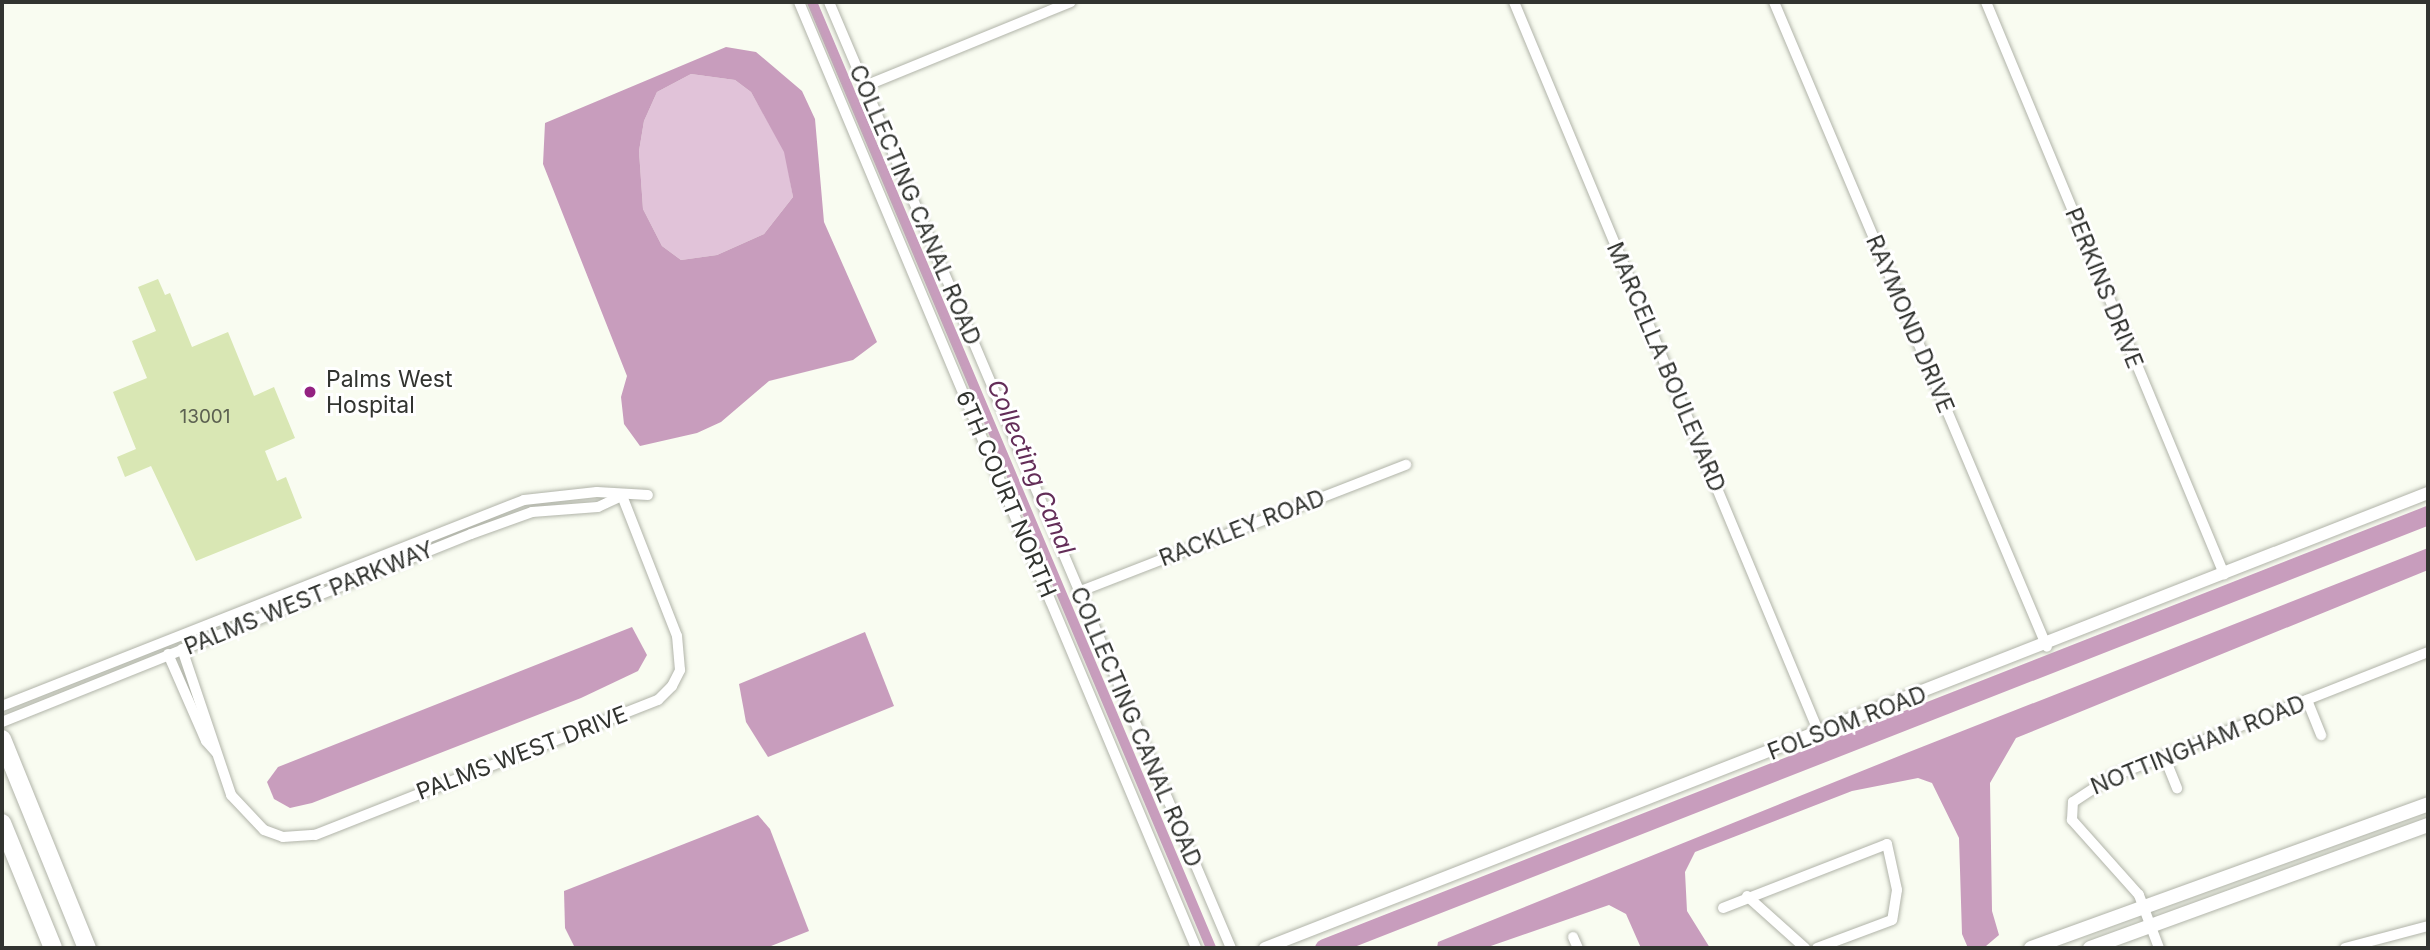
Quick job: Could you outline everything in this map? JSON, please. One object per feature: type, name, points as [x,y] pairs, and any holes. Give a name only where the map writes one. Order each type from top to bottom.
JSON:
[{"type":"highway","points":[[2,739],[87,948]]},
{"type":"highway","points":[[2,823],[52,948]]},
{"type":"main road","points":[[2031,948],[2428,804]]},
{"type":"main road","points":[[2090,948],[2428,825]]},
{"type":"street","name":"6TH COURT NORTH","points":[[799,2],[1196,948]]},
{"type":"street","name":"COLLECTING CANAL ROAD","points":[[830,2],[1231,948]]},
{"type":"street","points":[[865,86],[1071,2]]},
{"type":"street","name":"MARCELLA BOULEVARD","points":[[1514,2],[1819,733]]},
{"type":"street","name":"RAYMOND DRIVE","points":[[1774,2],[2047,646]]},
{"type":"street","name":"PERKINS DRIVE","points":[[1986,2],[2224,574]]},
{"type":"street","name":"RACKLEY ROAD","points":[[1078,592],[1406,465]]},
{"type":"street","name":"PALMS WEST PARKWAY","points":[[2,706],[524,500],[597,492],[622,496],[648,495]]},
{"type":"street","name":"FOLSOM ROAD","points":[[1265,948],[2047,646],[2428,494]]},
{"type":"street","name":"PALMS WEST PARKWAY","points":[[2,722],[532,512],[598,506],[622,496]]},
{"type":"street","name":"PALMS WEST DRIVE","points":[[182,649],[231,795],[246,815],[264,830],[298,838],[658,700],[672,686],[681,655],[622,496]]},
{"type":"street","name":"NOTTINGHAM ROAD","points":[[2159,948],[2144,909],[2104,850],[2072,820],[2074,802],[2086,789],[2428,652]]},
{"type":"street","name":"PALMS WEST DRIVE","points":[[168,654],[206,741],[216,751]]},
{"type":"street","points":[[2306,700],[2321,735]]},
{"type":"street","points":[[2164,756],[2177,789]]},
{"type":"street","points":[[1723,908],[1747,896],[1887,844],[1897,890],[1892,920],[1817,948]]},
{"type":"street","points":[[1747,896],[1805,948]]},
{"type":"street","points":[[2345,948],[2428,926]]},
{"type":"shaded area","points":[[726,47],[756,52],[802,91],[815,119],[824,222],[877,342],[853,360],[769,381],[721,422],[697,433],[640,446],[624,424],[621,397],[627,376],[543,164],[545,123]],"holes":[[[691,74],[735,80],[751,92],[784,152],[793,197],[764,234],[717,255],[681,260],[662,246],[643,209],[639,151],[644,121],[657,92]]]},
{"type":"shaded area","points":[[691,74],[735,80],[751,92],[785,152],[793,197],[764,234],[717,255],[681,260],[662,246],[643,209],[639,151],[644,121],[657,92]]},
{"type":"shaded area","points":[[2428,548],[2428,570],[2016,738],[1990,783],[1992,911],[1999,935],[1986,946],[1968,948],[1962,934],[1959,838],[1932,783],[1918,778],[1852,791],[1695,852],[1685,872],[1687,911],[1710,948],[1641,948],[1626,914],[1609,905],[1485,948],[1437,948],[1438,942],[1909,752]]},
{"type":"shaded area","points":[[632,627],[647,655],[638,671],[581,698],[312,803],[290,808],[274,799],[267,782],[278,767]]},
{"type":"shaded area","points":[[865,632],[894,706],[768,757],[746,722],[739,684]]},
{"type":"shaded area","points":[[758,815],[770,829],[809,931],[766,948],[575,948],[565,928],[564,891]]},
{"type":"building","name":"Palms West Hospital","points":[[158,279],[165,295],[170,293],[192,347],[228,332],[254,396],[274,387],[295,438],[265,451],[277,481],[286,477],[302,518],[196,561],[151,466],[125,477],[117,457],[136,449],[113,392],[147,378],[132,341],[156,331],[138,287]]},
{"type":"waterway","name":"Collecting Canal","points":[[812,2],[1211,948]]},
{"type":"waterway","points":[[1324,948],[2428,515]]},
{"type":"place","name":"Palms West Hospital","points":[[310,392]]}]
